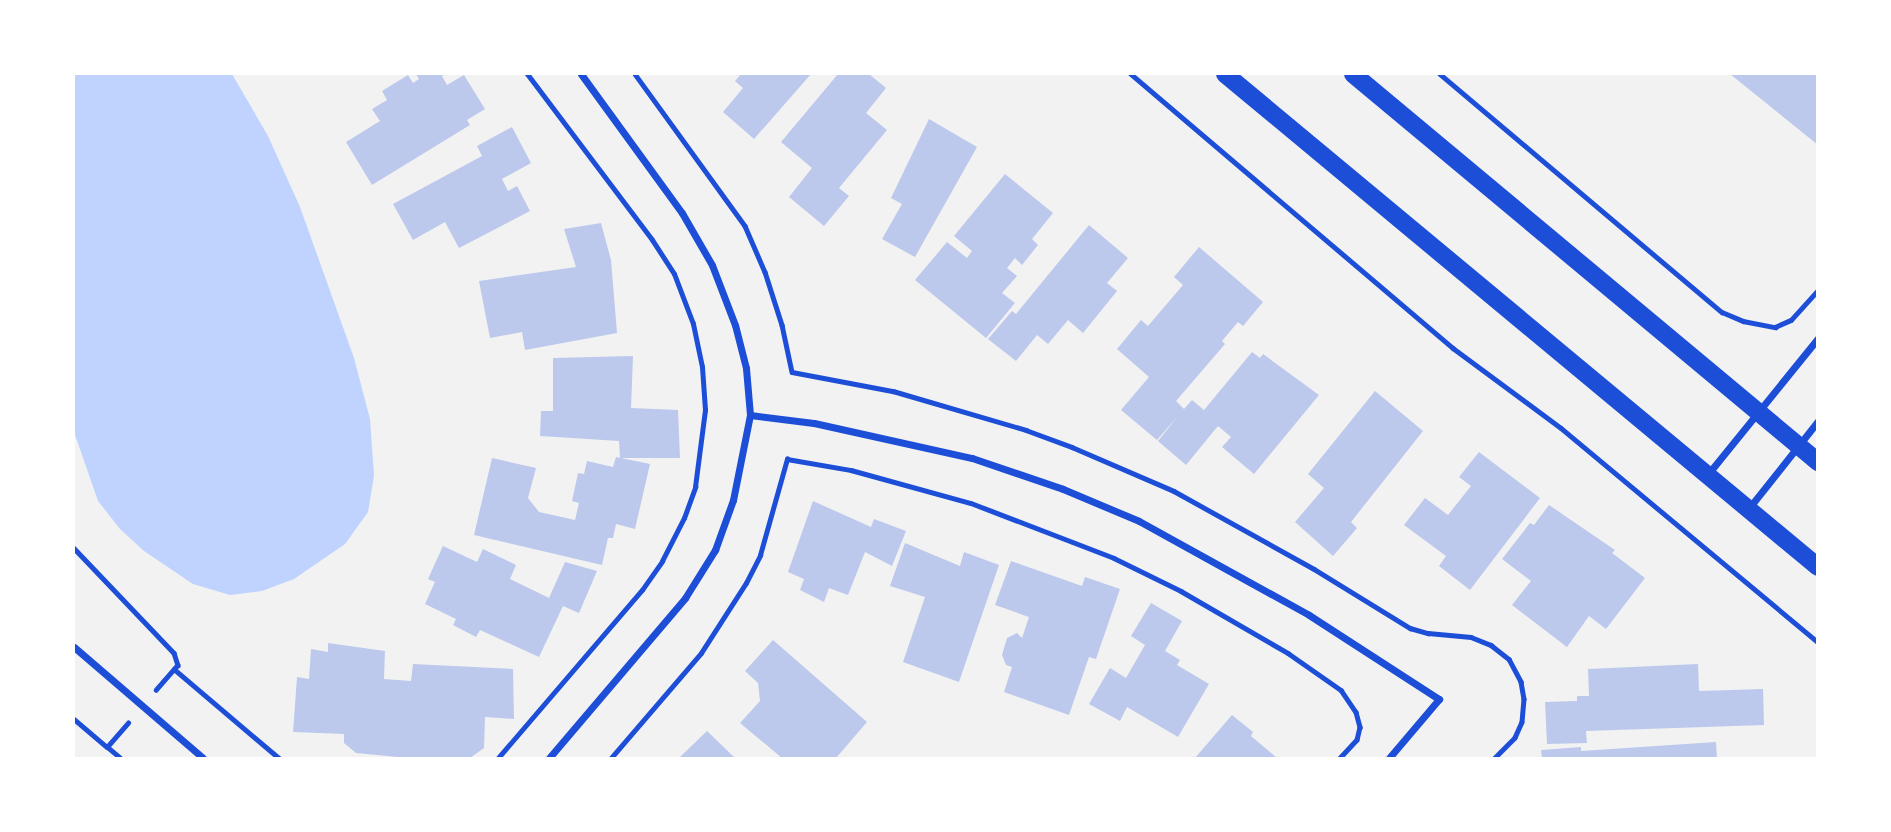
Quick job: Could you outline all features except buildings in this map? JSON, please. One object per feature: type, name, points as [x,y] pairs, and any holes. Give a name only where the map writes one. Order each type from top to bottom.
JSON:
[{"type":"main road","points":[[1225,74],[1818,567]]},
{"type":"main road","points":[[1353,74],[1818,463]]},
{"type":"street","points":[[548,758],[685,598],[715,550],[733,499],[750,415],[741,346],[712,265],[682,213],[581,74]]},
{"type":"street","points":[[1707,475],[1818,338]]},
{"type":"street","points":[[750,415],[851,430],[972,458],[1063,489],[1139,521],[1309,614],[1439,699],[1389,758]]},
{"type":"street","points":[[1748,509],[1818,421]]},
{"type":"street","points":[[74,647],[203,758]]},
{"type":"path","points":[[498,758],[635,599],[662,561],[684,518],[695,487],[705,410],[702,368],[694,324],[674,274],[652,240],[527,74]]},
{"type":"path","points":[[635,74],[745,226],[765,272],[782,325],[792,372]]},
{"type":"path","points":[[1131,74],[1443,339],[1561,428],[1818,642]]},
{"type":"path","points":[[1440,74],[1722,312],[1742,321],[1774,327],[1791,320],[1818,290]]},
{"type":"path","points":[[611,758],[701,653],[746,583],[760,555],[787,459],[851,470],[971,503],[1114,558],[1181,591],[1288,653],[1341,690],[1356,712],[1360,727],[1357,740],[1340,758]]},
{"type":"path","points":[[74,548],[169,645],[178,665],[107,747]]},
{"type":"path","points":[[174,669],[279,758]]},
{"type":"path","points":[[74,719],[120,758]]},
{"type":"water","points":[[74,74],[232,74],[268,136],[300,207],[354,358],[370,419],[374,476],[368,512],[345,544],[294,579],[262,591],[230,595],[193,584],[144,551],[120,529],[98,501],[74,432]]}]
